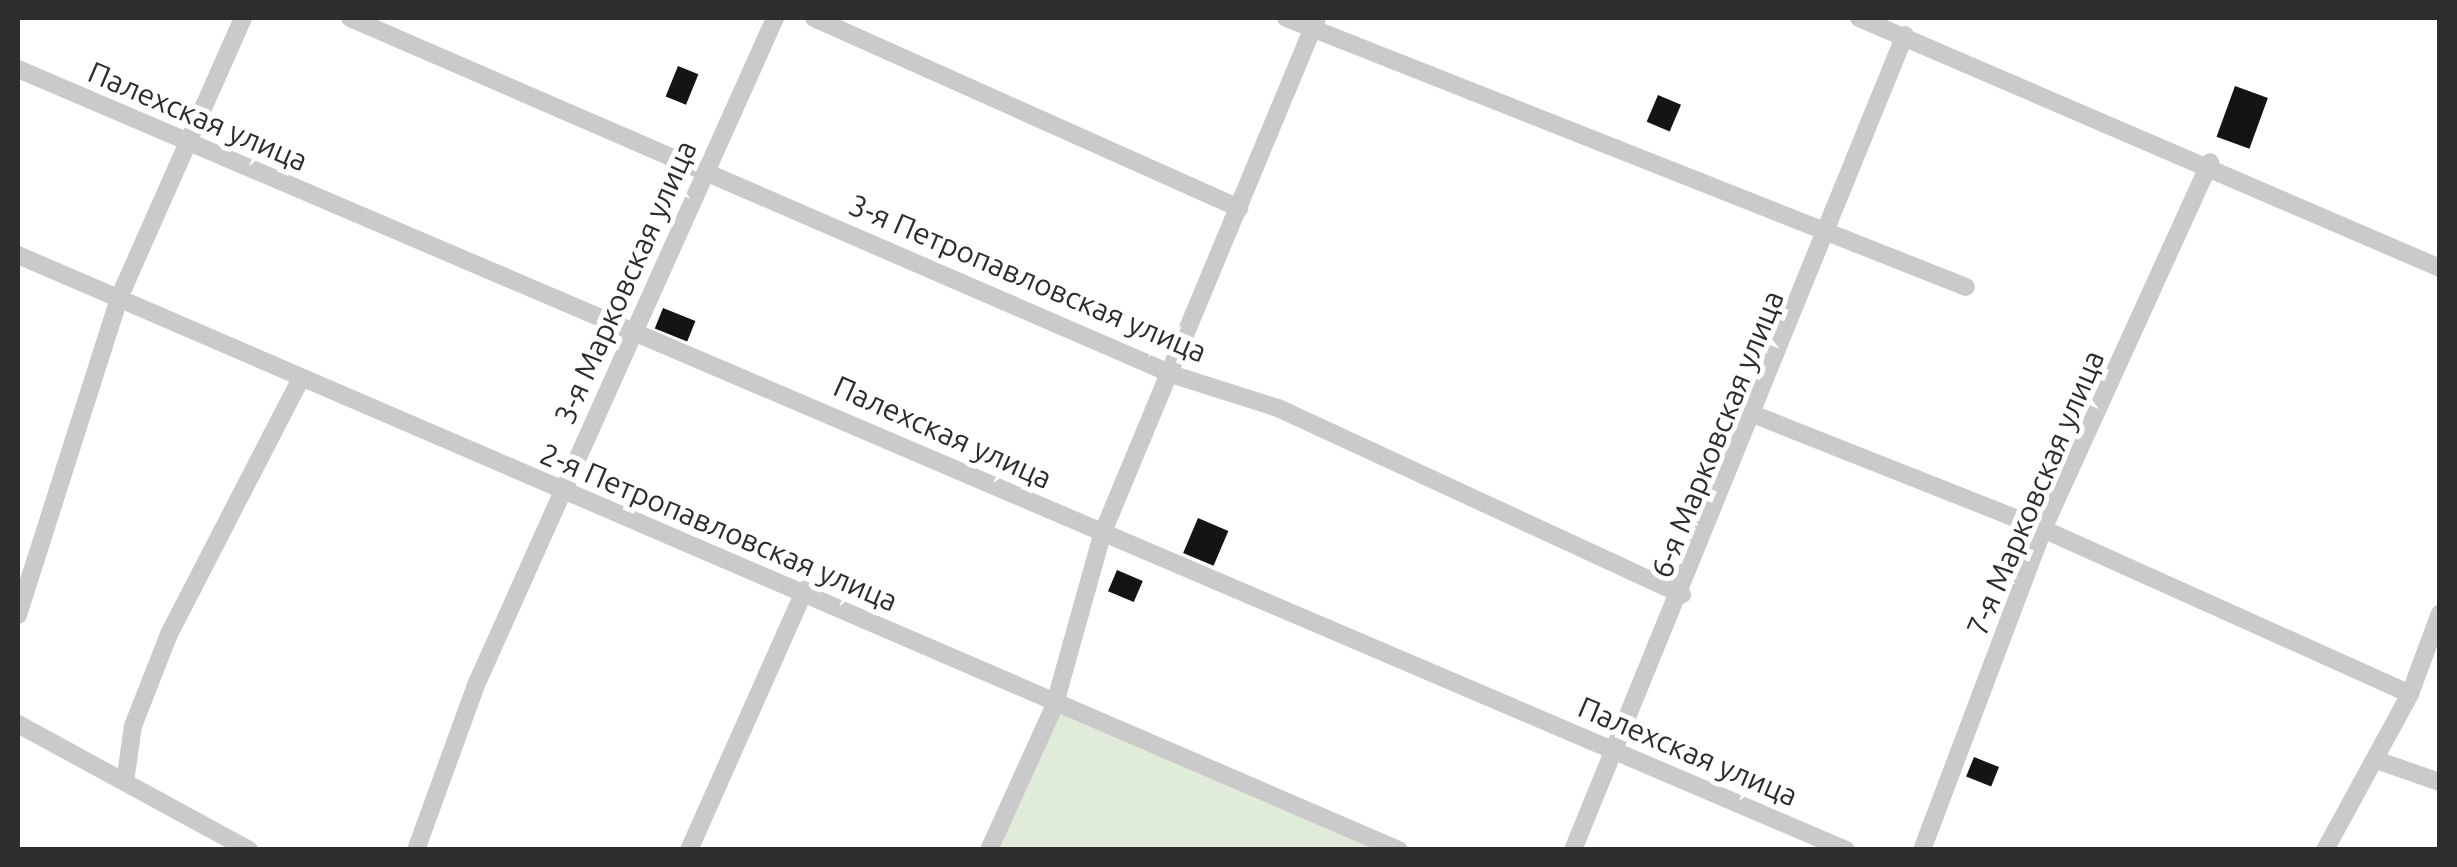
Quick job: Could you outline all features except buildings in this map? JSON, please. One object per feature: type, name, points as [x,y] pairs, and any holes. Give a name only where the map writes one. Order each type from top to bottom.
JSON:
[{"type":"street","points":[[18,616],[118,298],[243,18]]},
{"type":"street","name":"3-я Петропавловская улица","points":[[350,18],[706,168],[1174,375],[1278,408],[1682,595]]},
{"type":"street","name":"3-я Марковская улица","points":[[416,850],[562,490],[775,18]]},
{"type":"street","points":[[814,18],[1238,208]]},
{"type":"street","points":[[1286,18],[1315,23],[1826,235],[1966,287]]},
{"type":"street","points":[[1859,18],[2210,162],[2440,268]]},
{"type":"street","points":[[989,850],[1054,706],[1103,532],[1174,375],[1315,23]]},
{"type":"street","name":"6-я Марковская улица","points":[[1572,850],[1682,595],[1905,35]]},
{"type":"street","name":"Палехская улица","points":[[18,69],[635,328],[1846,850]]},
{"type":"street","name":"7-я Марковская улица","points":[[1922,850],[2043,530],[2210,162]]},
{"type":"street","name":"2-я Петропавловская улица","points":[[18,255],[562,490],[805,590],[1054,706],[1398,850]]},
{"type":"street","points":[[124,782],[132,726],[169,634],[301,378]]},
{"type":"street","points":[[1755,415],[2043,530],[2410,694]]},
{"type":"street","points":[[689,850],[805,590]]},
{"type":"street","points":[[2324,850],[2410,694],[2440,613]]},
{"type":"street","points":[[18,724],[250,850]]},
{"type":"street","points":[[2376,760],[2440,782]]},
{"type":"green space","points":[[1054,707],[1399,850],[989,850]]}]
